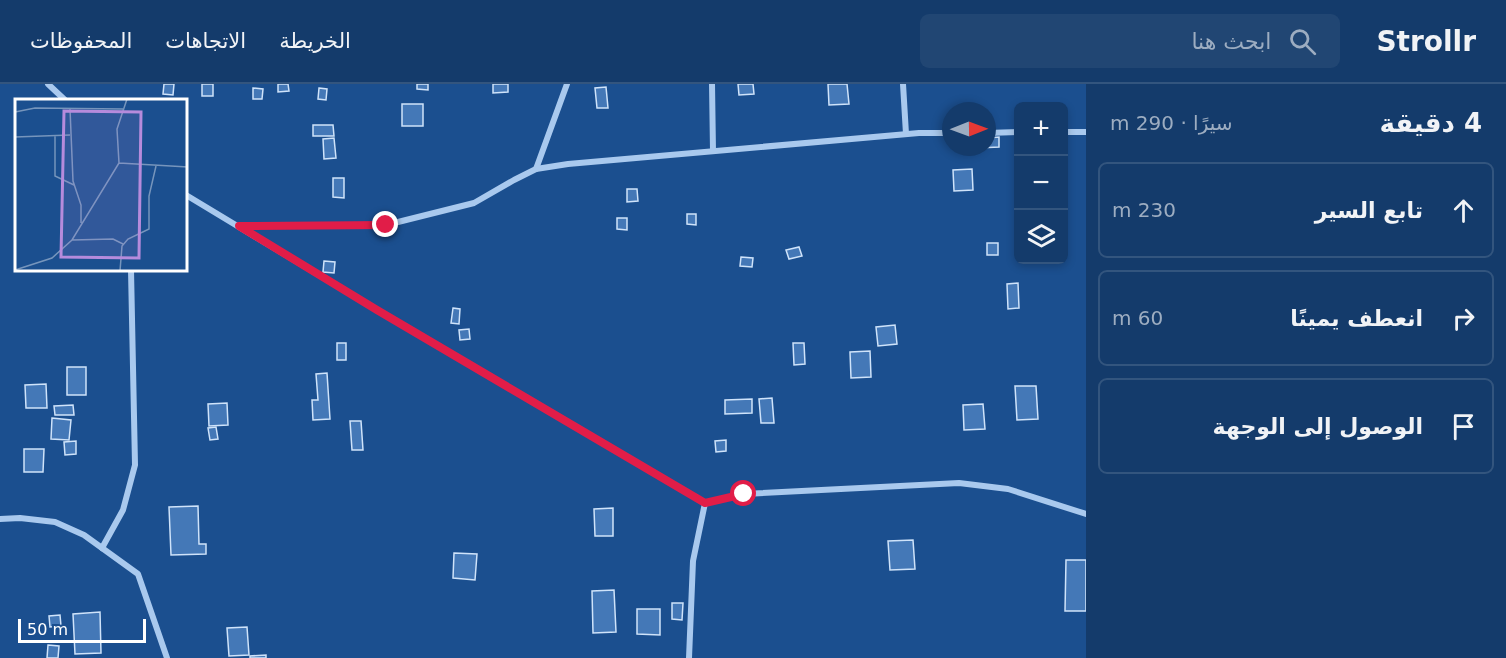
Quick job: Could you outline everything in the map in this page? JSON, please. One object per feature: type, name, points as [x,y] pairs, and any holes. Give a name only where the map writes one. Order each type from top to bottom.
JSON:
[{"type":"street","points":[[48,84],[64,99]]},
{"type":"street","points":[[536,169],[567,84]]},
{"type":"street","points":[[712,84],[713,151]]},
{"type":"street","points":[[903,84],[906,134]]},
{"type":"street","points":[[996,133],[1014,132]]},
{"type":"street","points":[[1068,132],[1086,132]]},
{"type":"street","points":[[239,226],[386,225],[474,203],[536,169],[568,164],[906,134],[942,133]]},
{"type":"street","points":[[188,196],[705,503],[744,494],[959,483],[1008,489],[1086,514]]},
{"type":"street","points":[[102,548],[123,510],[135,465],[131,272]]},
{"type":"street","points":[[689,658],[693,561],[705,503]]},
{"type":"street","points":[[0,519],[20,518],[55,522],[84,535],[138,574],[167,658]]},
{"type":"building","points":[[164,84],[174,84],[173,95],[163,94]]},
{"type":"building","points":[[202,84],[213,84],[213,96],[202,96]]},
{"type":"building","points":[[278,84],[288,84],[289,91],[278,92]]},
{"type":"building","points":[[417,84],[428,84],[428,90],[417,89]]},
{"type":"building","points":[[493,84],[508,84],[508,92],[493,93]]},
{"type":"building","points":[[738,84],[753,84],[754,94],[739,95]]},
{"type":"building","points":[[828,84],[847,84],[849,104],[829,105]]},
{"type":"building","points":[[606,87],[608,108],[597,108],[595,88]]},
{"type":"building","points":[[253,88],[263,89],[262,99],[253,99]]},
{"type":"building","points":[[319,88],[327,89],[326,100],[318,99]]},
{"type":"building","points":[[402,104],[423,104],[423,126],[402,126]]},
{"type":"building","points":[[313,125],[333,125],[334,136],[313,136]]},
{"type":"building","points":[[996,137],[999,137],[999,147],[996,147]]},
{"type":"building","points":[[334,138],[336,158],[324,159],[323,139]]},
{"type":"building","points":[[972,169],[973,190],[954,191],[953,170]]},
{"type":"building","points":[[333,178],[344,178],[344,198],[333,197]]},
{"type":"building","points":[[627,189],[637,189],[638,201],[627,202]]},
{"type":"building","points":[[687,214],[696,214],[696,225],[687,224]]},
{"type":"building","points":[[617,218],[627,218],[627,230],[617,229]]},
{"type":"building","points":[[987,243],[998,243],[998,255],[987,255]]},
{"type":"building","points":[[799,247],[802,256],[789,259],[786,250]]},
{"type":"building","points":[[741,257],[753,258],[752,267],[740,266]]},
{"type":"building","points":[[324,261],[335,262],[334,273],[323,272]]},
{"type":"building","points":[[1018,283],[1019,308],[1008,309],[1007,284]]},
{"type":"building","points":[[453,308],[460,309],[459,324],[451,323]]},
{"type":"building","points":[[895,325],[897,344],[878,346],[876,327]]},
{"type":"building","points":[[469,329],[470,339],[460,340],[459,330]]},
{"type":"building","points":[[337,343],[346,343],[346,360],[337,360]]},
{"type":"building","points":[[793,343],[804,343],[805,364],[794,365]]},
{"type":"building","points":[[870,351],[871,377],[851,378],[850,352]]},
{"type":"building","points":[[67,367],[86,367],[86,395],[67,395]]},
{"type":"building","points":[[327,373],[330,419],[313,420],[312,400],[318,400],[316,374]]},
{"type":"building","points":[[46,384],[47,408],[26,408],[25,385]]},
{"type":"building","points":[[1015,386],[1036,386],[1038,419],[1017,420]]},
{"type":"building","points":[[772,398],[774,423],[761,423],[759,399]]},
{"type":"building","points":[[752,399],[752,413],[725,414],[725,400]]},
{"type":"building","points":[[227,403],[228,425],[209,426],[208,404]]},
{"type":"building","points":[[983,404],[985,429],[964,430],[963,405]]},
{"type":"building","points":[[73,405],[74,415],[55,415],[54,406]]},
{"type":"building","points":[[52,418],[71,420],[69,440],[51,439]]},
{"type":"building","points":[[350,421],[361,421],[363,450],[352,450]]},
{"type":"building","points":[[216,427],[218,439],[210,440],[208,428]]},
{"type":"building","points":[[726,440],[726,451],[716,452],[715,441]]},
{"type":"building","points":[[76,441],[76,454],[65,455],[64,442]]},
{"type":"building","points":[[24,449],[44,449],[43,472],[24,472]]},
{"type":"building","points":[[198,506],[199,544],[206,544],[206,554],[171,555],[169,507]]},
{"type":"building","points":[[613,508],[613,536],[595,536],[594,509]]},
{"type":"building","points":[[913,540],[915,569],[890,570],[888,541]]},
{"type":"building","points":[[454,553],[477,554],[475,580],[453,578]]},
{"type":"building","points":[[1066,560],[1086,560],[1086,611],[1065,611]]},
{"type":"building","points":[[614,590],[616,632],[593,633],[592,591]]},
{"type":"building","points":[[672,603],[683,603],[682,620],[672,619]]},
{"type":"building","points":[[637,609],[660,609],[660,635],[637,634]]},
{"type":"building","points":[[100,612],[101,653],[75,654],[73,614]]},
{"type":"building","points":[[60,615],[61,626],[50,627],[49,616]]},
{"type":"building","points":[[247,627],[249,655],[229,656],[227,628]]},
{"type":"building","points":[[48,645],[59,646],[58,658],[47,658]]},
{"type":"building","points":[[266,655],[266,658],[250,658],[250,656]]},
{"type":"route","points":[[386,225],[239,226],[705,503],[744,494]]}]
